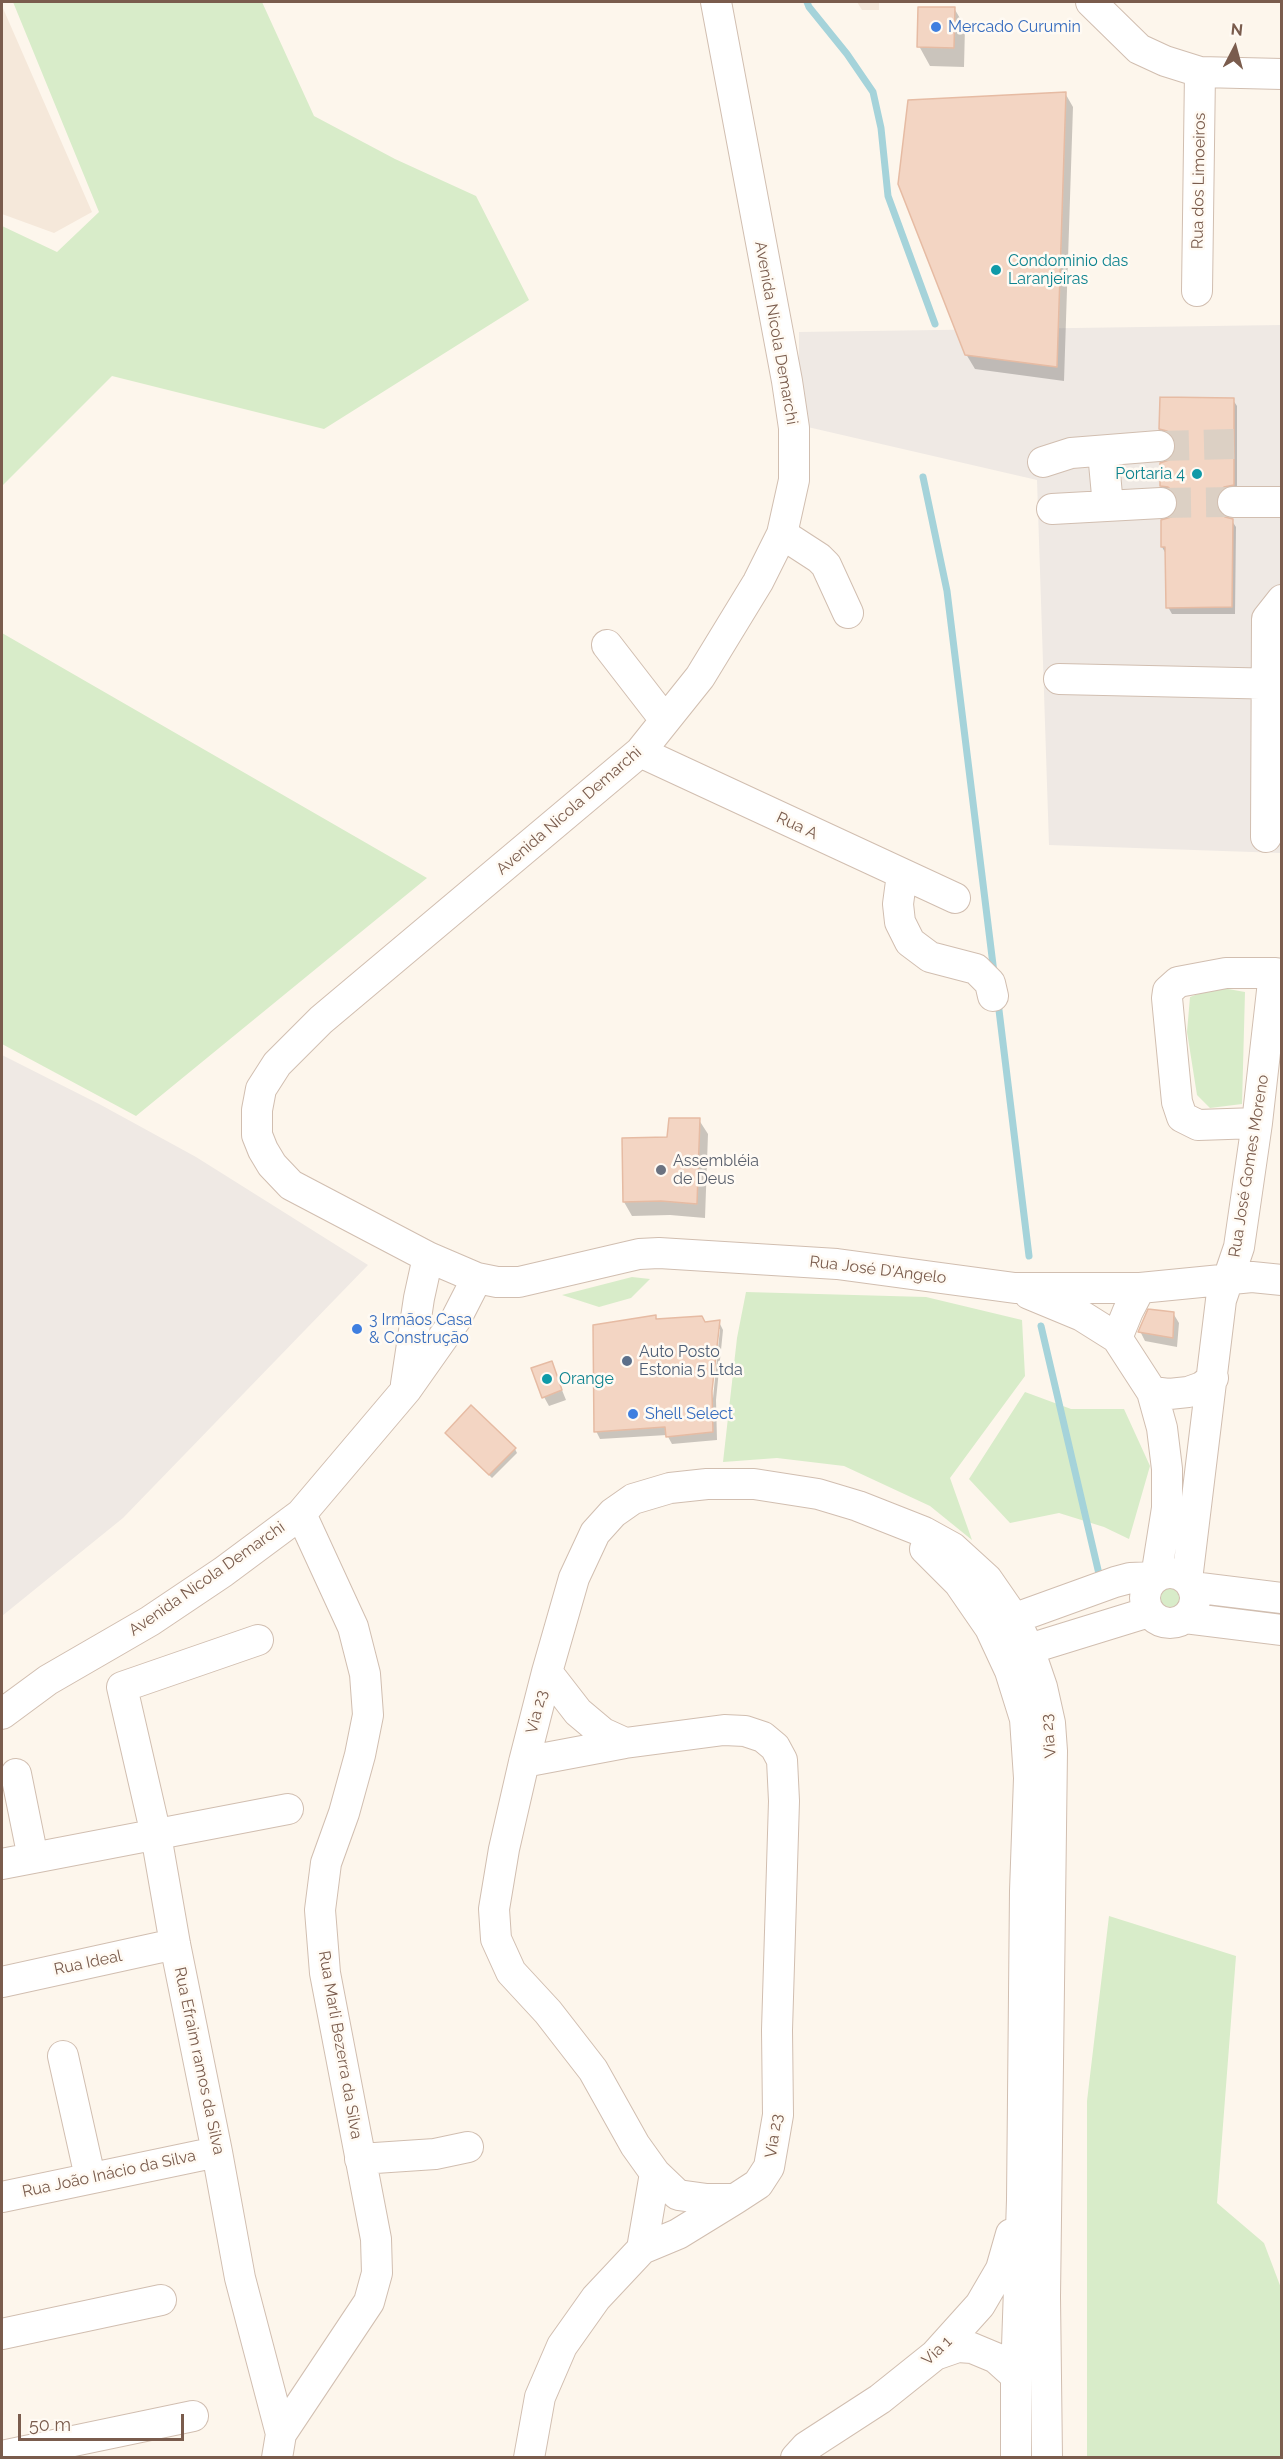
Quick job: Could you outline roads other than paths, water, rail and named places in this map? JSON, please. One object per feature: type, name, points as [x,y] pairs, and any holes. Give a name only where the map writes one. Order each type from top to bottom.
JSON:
[{"type":"street","name":"Avenida Nicola Demarchi","points":[[2,1714],[48,1680],[150,1621],[223,1572],[301,1514],[406,1390],[456,1319],[477,1278],[428,1257],[291,1185],[272,1165],[257,1135],[257,1110],[261,1089],[277,1064],[321,1020],[640,752],[700,677],[758,582],[782,534],[794,480],[794,428],[716,2]]},
{"type":"street","points":[[1090,2],[1139,49],[1165,62],[1200,72],[1281,74]]},
{"type":"street","name":"Rua dos Limoeiros","points":[[1197,291],[1200,72]]},
{"type":"street","points":[[1043,462],[1071,453],[1159,446]]},
{"type":"street","points":[[1103,452],[1108,506]]},
{"type":"street","points":[[1233,502],[1281,502]]},
{"type":"street","points":[[1052,509],[1161,503]]},
{"type":"street","points":[[782,534],[819,558],[825,565],[848,613]]},
{"type":"street","points":[[1266,837],[1274,799],[1275,684],[1267,619],[1281,600]]},
{"type":"street","points":[[607,645],[665,720]]},
{"type":"street","points":[[1059,679],[1275,684]]},
{"type":"street","name":"Rua A","points":[[640,752],[955,898]]},
{"type":"street","points":[[903,874],[898,904],[900,922],[910,942],[930,957],[976,969],[990,983],[993,996]]},
{"type":"street","points":[[1257,1123],[1198,1125],[1182,1117],[1177,1102],[1167,998],[1168,992],[1178,982],[1226,973],[1278,973]]},
{"type":"street","name":"Rua José Gomes Moreno","points":[[1190,1583],[1221,1300],[1239,1247],[1278,973]]},
{"type":"street","name":"Rua José D'Angelo","points":[[477,1278],[497,1282],[519,1282],[639,1254],[659,1253],[837,1264],[1015,1288],[1140,1288],[1252,1277],[1281,1280]]},
{"type":"street","points":[[406,1390],[419,1298],[428,1257]]},
{"type":"street","points":[[1015,1288],[1082,1316],[1117,1338],[1152,1392],[1162,1428],[1167,1469],[1167,1508],[1156,1577],[1150,1583],[1145,1597],[1149,1612],[1162,1622],[1178,1622],[1185,1618],[1194,1604],[1190,1583]]},
{"type":"street","points":[[1117,1338],[1140,1288]]},
{"type":"street","points":[[1152,1392],[1169,1394],[1188,1392],[1202,1387],[1213,1378]]},
{"type":"street","name":"Via 23","points":[[547,1672],[578,1713],[603,1733],[625,1743],[724,1730],[745,1731],[763,1737],[775,1747],[782,1760],[784,1801],[777,2030],[778,2115],[769,2167],[758,2184],[735,2199],[707,2199],[678,2195],[654,2173],[635,2145],[592,2070],[548,2013],[511,1972],[496,1940],[494,1909],[504,1849],[547,1672],[574,1578],[595,1533],[613,1513],[633,1499],[670,1488],[708,1484],[754,1484],[818,1494],[858,1506],[924,1532],[953,1548],[987,1579],[1002,1623],[1017,1655],[1044,1696],[1050,1723],[1052,1751],[1045,2297],[1047,2457]]},
{"type":"street","name":"Rua Marli Bezerra da Silva","points":[[279,2446],[369,2302],[377,2273],[376,2239],[325,1972],[320,1910],[326,1863],[344,1813],[368,1715],[365,1674],[352,1627],[301,1514]]},
{"type":"street","points":[[1002,1623],[1115,1582],[1172,1573],[1190,1583],[1281,1598]]},
{"type":"street","points":[[1017,1655],[1149,1612]]},
{"type":"street","points":[[1185,1618],[1281,1630]]},
{"type":"street","name":"Rua Efraim ramos da Silva","points":[[258,1640],[122,1687],[156,1835],[175,1944],[218,2152],[240,2278],[279,2446]]},
{"type":"street","name":"Avenida Nicola Demarchi","points":[[2,1732],[96,1652]]},
{"type":"street","name":"Via 23","points":[[1016,2457],[1016,2376],[1022,2200],[1025,1891],[1029,1778],[1017,1655]]},
{"type":"street","points":[[524,1762],[625,1743]]},
{"type":"street","points":[[16,1774],[33,1858]]},
{"type":"street","points":[[2,1864],[288,1809]]},
{"type":"street","name":"Rua Ideal","points":[[2,1982],[175,1944]]},
{"type":"street","points":[[63,2056],[90,2177]]},
{"type":"street","points":[[360,2159],[435,2154],[468,2147]]},
{"type":"street","name":"Rua João Inácio da Silva","points":[[2,2197],[218,2152]]},
{"type":"street","points":[[642,2249],[654,2173]]},
{"type":"street","points":[[528,2457],[540,2397],[562,2346],[596,2298],[642,2249],[678,2234],[735,2199]]},
{"type":"street","name":"Via 1","points":[[796,2457],[836,2426],[880,2399],[935,2355],[980,2305],[1001,2269],[1022,2200]]},
{"type":"street","points":[[986,2295],[1018,2304],[1036,2320],[1039,2401],[1047,2411]]},
{"type":"street","points":[[2,2334],[161,2300]]},
{"type":"street","points":[[935,2355],[958,2347],[972,2348],[996,2358],[1016,2376]]},
{"type":"street","points":[[2,2456],[194,2416]]},
{"type":"waterway","points":[[807,2],[873,92],[881,128],[888,196],[935,324]]},
{"type":"waterway","points":[[923,477],[947,591],[994,973]]},
{"type":"waterway","points":[[998,1002],[1029,1256]]},
{"type":"waterway","points":[[1041,1326],[1099,1574]]},
{"type":"tunnel","points":[[1159,446],[1234,444]]},
{"type":"tunnel","points":[[1161,503],[1233,502]]},
{"type":"place","name":"Mercado Curumin","points":[[936,27]]},
{"type":"place","name":"Condominio das Laranjeiras","points":[[996,270]]},
{"type":"place","name":"Portaria 4","points":[[1197,474]]},
{"type":"place","name":"Assembléia de Deus","points":[[661,1170]]},
{"type":"place","name":"3 Irmãos Casa & Construção","points":[[357,1329]]},
{"type":"place","name":"Auto Posto Estonia 5 Ltda","points":[[627,1361]]},
{"type":"place","name":"Orange","points":[[547,1379]]},
{"type":"place","name":"Shell Select","points":[[633,1414]]}]
